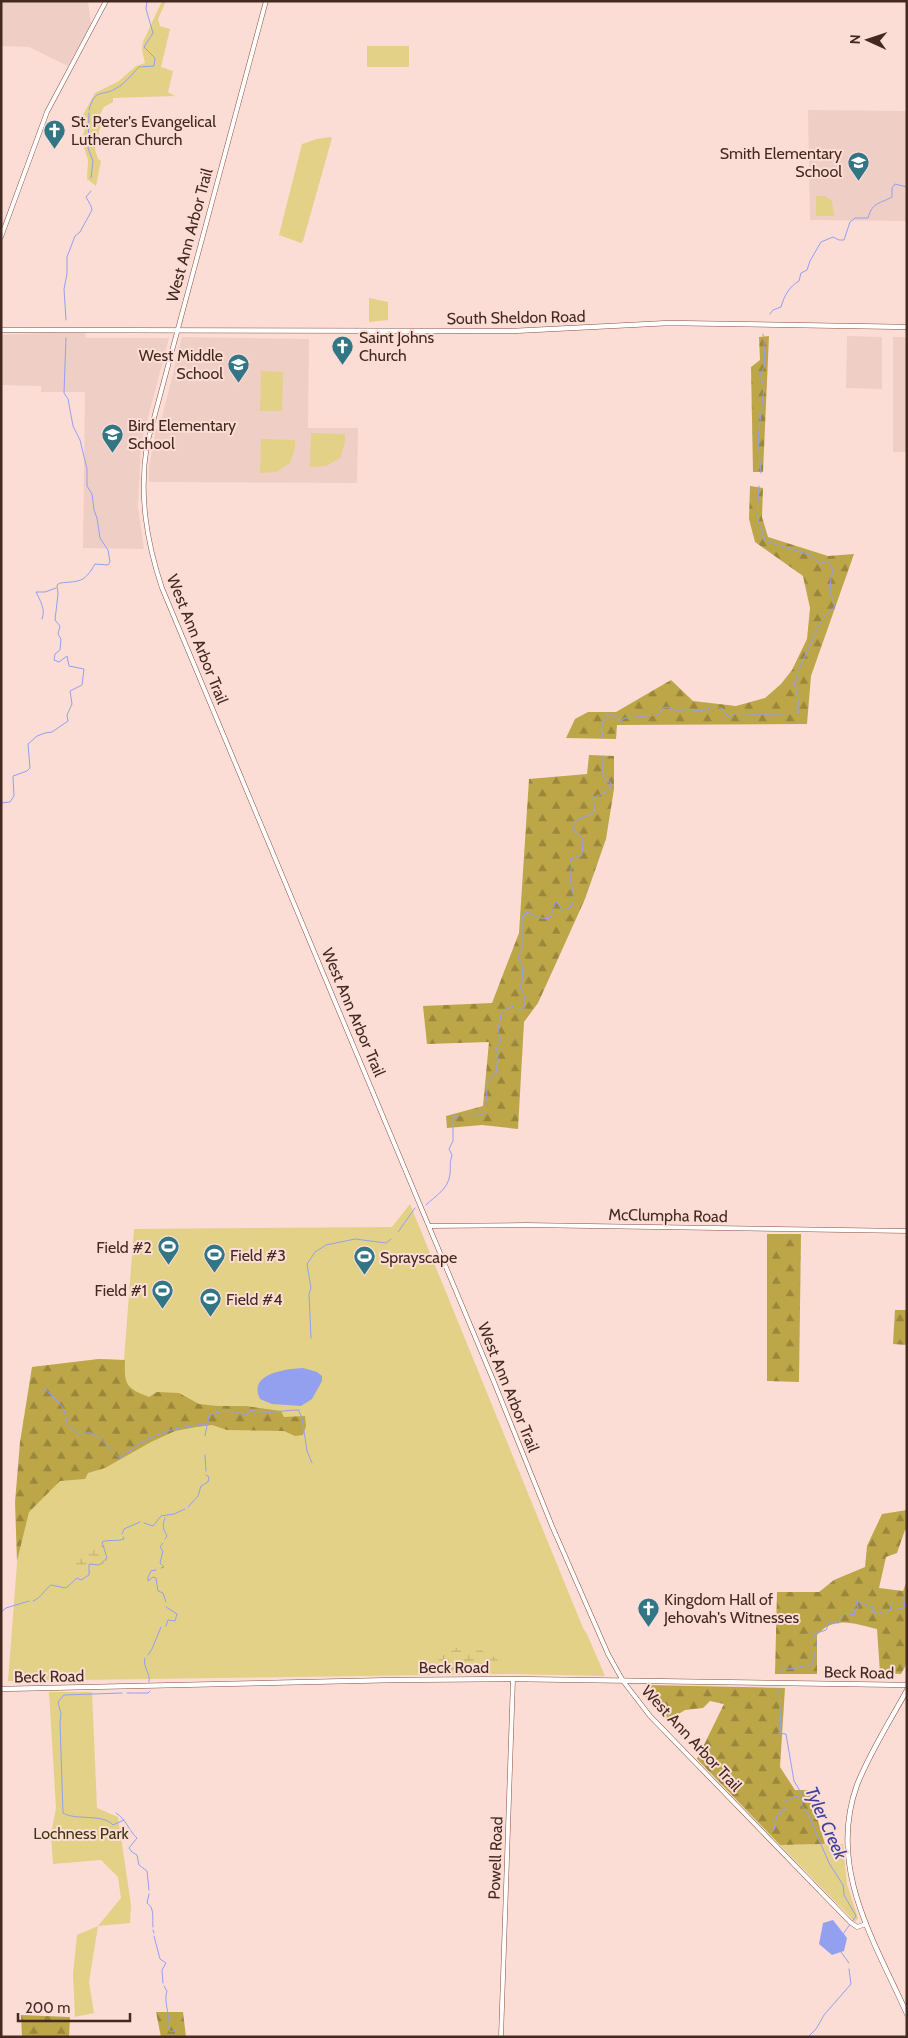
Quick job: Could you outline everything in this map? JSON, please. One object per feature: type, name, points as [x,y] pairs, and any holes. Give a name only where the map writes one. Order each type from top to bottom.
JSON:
[{"type":"main road","name":"South Sheldon Road","points":[[1,330],[66,328],[520,331],[669,323],[907,327]]},
{"type":"main road","name":"Beck Road","points":[[1,1689],[513,1679],[907,1685]]},
{"type":"main road","points":[[907,1690],[861,1777],[850,1817],[847,1846],[850,1876],[857,1901],[907,2014]]},
{"type":"street","points":[[1,237],[47,112],[106,1]]},
{"type":"street","name":"West Ann Arbor Trail","points":[[266,1],[149,431],[144,461],[144,508],[152,557],[162,588],[552,1526],[608,1654],[623,1681],[643,1708],[675,1743],[851,1923],[857,1927],[866,1924]]},
{"type":"street","name":"McClumpha Road","points":[[428,1226],[526,1225],[907,1231]]},
{"type":"street","name":"Powell Road","points":[[501,2037],[513,1679]]},
{"type":"shaded area","points":[[1,1],[88,1],[91,25],[68,66],[29,47],[1,46]]},
{"type":"shaded area","name":"Smith Elementary School","points":[[808,110],[907,111],[907,221],[810,220]]},
{"type":"shaded area","name":"Bird Elementary School","points":[[85,333],[86,338],[169,338],[141,444],[138,507],[144,549],[83,548],[85,392],[41,392],[41,386],[1,385],[1,335]]},
{"type":"shaded area","points":[[847,336],[882,337],[882,389],[846,388]]},
{"type":"shaded area","name":"West Middle School","points":[[182,337],[309,339],[308,428],[358,428],[357,483],[149,482],[149,467],[156,429],[159,429]]},
{"type":"shaded area","points":[[893,337],[907,337],[907,452],[893,452]]},
{"type":"green space","points":[[162,1],[166,1],[158,19],[160,26],[170,29],[161,67],[173,71],[168,92],[175,96],[113,98],[113,102],[104,107],[100,115],[101,124],[95,149],[98,159],[101,161],[96,186],[87,179],[88,160],[82,141],[85,126],[83,115],[95,93],[119,81],[136,66],[145,63],[142,50],[143,42]]},
{"type":"green space","points":[[367,46],[409,46],[409,67],[367,67]]},
{"type":"green space","points":[[332,138],[303,241],[301,243],[279,235],[302,144]]},
{"type":"green space","points":[[816,196],[825,196],[832,201],[834,216],[816,216]]},
{"type":"green space","points":[[369,298],[388,302],[388,320],[369,322]]},
{"type":"green space","points":[[769,336],[763,472],[753,472],[751,367],[760,360],[759,337]]},
{"type":"green space","points":[[261,371],[283,372],[282,411],[260,411]]},
{"type":"green space","points":[[311,433],[345,434],[345,442],[340,458],[326,466],[310,467]]},
{"type":"green space","points":[[261,439],[295,440],[295,448],[290,463],[276,472],[260,473]]},
{"type":"green space","points":[[750,486],[763,488],[762,517],[768,537],[828,556],[854,554],[811,676],[807,724],[617,725],[616,739],[566,738],[575,719],[588,712],[616,712],[671,680],[693,701],[736,706],[765,698],[781,684],[792,670],[807,639],[810,608],[803,576],[755,542],[749,519]]},
{"type":"green space","points":[[589,755],[614,756],[614,789],[606,839],[585,899],[538,1003],[524,1022],[518,1129],[482,1125],[447,1128],[446,1116],[483,1106],[489,1042],[427,1044],[423,1006],[492,1003],[519,933],[529,779],[587,774]]},
{"type":"green space","points":[[410,1204],[583,1628],[605,1676],[509,1674],[8,1681],[32,1367],[99,1359],[124,1360],[134,1229],[392,1227]]},
{"type":"green space","points":[[767,1234],[801,1234],[799,1382],[767,1381]]},
{"type":"green space","points":[[895,1310],[907,1310],[907,1345],[893,1344]]},
{"type":"green space","points":[[99,1359],[125,1360],[125,1375],[128,1385],[135,1391],[149,1397],[157,1392],[179,1393],[199,1404],[246,1406],[281,1411],[284,1417],[305,1416],[306,1426],[303,1435],[295,1436],[284,1431],[227,1430],[212,1425],[196,1427],[175,1431],[151,1442],[105,1468],[88,1473],[85,1479],[60,1481],[29,1512],[17,1561],[15,1502],[20,1442],[32,1367]]},
{"type":"green space","points":[[907,1510],[907,1530],[905,1530],[897,1553],[886,1557],[879,1588],[903,1591],[907,1581],[907,1663],[901,1674],[880,1673],[877,1629],[853,1623],[838,1623],[824,1629],[817,1635],[817,1674],[775,1674],[777,1592],[819,1592],[834,1580],[865,1567],[867,1546],[882,1514]]},
{"type":"green space","points":[[97,1538],[107,1551],[106,1561],[99,1566],[92,1565],[90,1574],[86,1577],[82,1576],[73,1564],[69,1564],[67,1560],[87,1547],[90,1540]]},
{"type":"green space","points":[[466,1645],[475,1647],[497,1658],[499,1664],[494,1673],[444,1675],[437,1654]]},
{"type":"green space","points":[[647,1685],[785,1688],[780,1767],[795,1790],[813,1790],[816,1814],[825,1844],[780,1845],[697,1759],[724,1704],[710,1701],[703,1708],[685,1710],[667,1721],[644,1695]]},
{"type":"green space","name":"Lochness Park","points":[[49,1692],[92,1692],[97,1808],[118,1817],[131,1905],[130,1923],[98,1926],[121,1898],[118,1877],[101,1860],[53,1864],[51,1834],[56,1808]]},
{"type":"green space","points":[[843,1844],[847,1884],[858,1918],[855,1922],[780,1845]]},
{"type":"green space","points":[[98,1926],[89,1982],[94,2013],[75,2017],[73,1974],[77,1935]]},
{"type":"green space","points":[[156,2012],[183,2012],[186,2037],[161,2037]]},
{"type":"green space","points":[[21,2015],[70,2017],[69,2037],[22,2037]]},
{"type":"water","points":[[303,1368],[317,1372],[322,1376],[322,1381],[312,1399],[301,1406],[272,1404],[260,1399],[257,1390],[259,1383],[264,1378],[279,1371]]},
{"type":"water","points":[[833,1920],[847,1938],[844,1951],[832,1955],[819,1944],[823,1923]]},
{"type":"waterway","points":[[89,110],[96,95],[119,87],[139,67],[154,66],[155,58],[144,47],[153,33],[146,9],[147,1]]},
{"type":"waterway","points":[[154,1],[163,1]]},
{"type":"waterway","points":[[89,113],[88,148],[93,161],[91,178]]},
{"type":"waterway","points":[[770,314],[773,310],[781,307],[787,292],[799,281],[801,273],[807,270],[821,242],[833,237],[844,240],[850,222],[855,218],[868,218],[872,209],[877,204],[892,197],[892,188],[895,184],[907,187]]},
{"type":"waterway","points":[[66,320],[64,289],[67,274],[67,257],[75,236],[80,232],[92,210],[86,197],[91,191]]},
{"type":"waterway","points":[[761,473],[758,439],[764,387],[760,374],[764,368],[763,334]]},
{"type":"waterway","points":[[1,803],[10,802],[14,796],[13,776],[30,768],[28,744],[37,736],[52,732],[68,721],[67,715],[72,704],[70,691],[82,685],[84,669],[69,666],[67,656],[59,662],[54,660],[55,654],[60,650],[61,639],[58,634],[60,626],[55,620],[58,594],[57,585],[81,580],[88,575],[95,564],[108,565],[110,562],[108,550],[100,538],[92,494],[87,486],[87,469],[80,440],[73,426],[68,399],[64,393],[66,338]]},
{"type":"waterway","points":[[603,738],[601,728],[606,715],[613,715],[621,721],[625,718],[658,715],[662,709],[667,707],[678,711],[684,709],[704,711],[711,707],[722,708],[728,717],[737,713],[798,713],[798,699],[794,683],[821,621],[835,606],[830,592],[833,570],[828,561],[820,564],[813,556],[765,541],[757,516],[759,486]]},
{"type":"waterway","points":[[42,619],[43,609],[36,592],[45,592],[56,588]]},
{"type":"waterway","points":[[426,1205],[441,1192],[449,1180],[452,1155],[449,1149],[453,1141],[453,1116],[480,1115],[485,1113],[488,1080],[497,1072],[496,1066],[499,1059],[496,1049],[501,1041],[498,1030],[501,1014],[504,1010],[516,1005],[521,1010],[523,1008],[525,1002],[520,987],[523,982],[522,964],[518,958],[522,948],[522,917],[527,912],[536,917],[548,919],[551,916],[555,903],[557,902],[562,910],[572,905],[574,896],[570,879],[572,865],[570,859],[582,855],[583,839],[576,833],[573,826],[576,820],[592,814],[595,809],[593,798],[607,791],[610,787],[611,783],[603,778],[603,756]]},
{"type":"waterway","points":[[398,1232],[415,1208]]},
{"type":"waterway","points":[[311,1338],[309,1294],[311,1288],[307,1264],[315,1252],[326,1245],[355,1239],[386,1243],[391,1239]]},
{"type":"waterway","points":[[43,1386],[62,1406],[70,1427],[78,1434],[89,1433],[95,1435],[120,1458],[139,1444],[164,1432],[208,1424]]},
{"type":"waterway","points":[[205,1436],[209,1416],[218,1412],[238,1412],[247,1415],[251,1410],[269,1412],[299,1410]]},
{"type":"waterway","points":[[299,1411],[302,1418],[307,1451],[312,1463]]},
{"type":"waterway","points":[[205,1455],[206,1471]]},
{"type":"waterway","points":[[188,1507],[198,1496],[201,1486],[208,1482],[209,1477],[206,1475]]},
{"type":"waterway","points":[[144,1523],[153,1526],[161,1516],[174,1514],[185,1509]]},
{"type":"waterway","points":[[165,1518],[163,1523],[167,1536],[165,1539]]},
{"type":"waterway","points":[[122,1534],[124,1529],[140,1522]]},
{"type":"waterway","points":[[33,1601],[39,1598],[51,1585],[66,1588],[77,1578],[81,1580],[89,1575],[89,1564],[99,1565],[107,1558],[102,1542],[121,1540],[124,1539],[123,1537]]},
{"type":"waterway","points":[[161,1568],[164,1567],[160,1563],[163,1551],[160,1547],[163,1543]]},
{"type":"waterway","points":[[156,1570],[151,1571],[148,1581],[153,1577],[156,1578],[158,1591],[163,1593],[166,1602]]},
{"type":"waterway","name":"Tyler Creek","points":[[780,1672],[782,1669],[811,1665],[816,1646],[814,1634],[826,1630],[829,1623],[839,1623],[840,1618],[845,1613],[855,1615],[854,1610],[858,1608],[856,1601],[873,1607],[873,1612],[877,1614],[890,1611],[892,1601],[900,1609],[905,1607],[903,1597],[907,1593]]},
{"type":"waterway","points":[[1,1612],[6,1608],[29,1601]]},
{"type":"waterway","points":[[166,1607],[177,1614],[175,1621],[168,1620],[166,1626]]},
{"type":"waterway","points":[[148,1655],[161,1627]]},
{"type":"waterway","points":[[145,1658],[149,1682]]},
{"type":"waterway","name":"Tyler Creek","points":[[779,1689],[781,1731],[778,1733],[786,1734],[794,1781],[802,1794],[802,1806],[808,1814],[829,1863],[843,1885],[844,1895],[856,1916],[843,1934]]},
{"type":"waterway","points":[[127,1693],[148,1693],[150,1691]]},
{"type":"waterway","points":[[122,1693],[64,1695],[58,1702],[61,1714],[63,1813],[75,1817],[102,1819],[113,1825],[124,1820]]},
{"type":"waterway","points":[[770,1834],[774,1830],[777,1815],[785,1809],[786,1801],[796,1796],[800,1798]]},
{"type":"waterway","points":[[116,1813],[137,1838],[129,1848],[137,1855],[139,1865],[147,1871],[149,1890]]},
{"type":"waterway","points":[[149,1894],[147,1903],[152,1910],[153,1927]]},
{"type":"waterway","points":[[154,1936],[160,1959],[166,1963],[162,1970],[163,1983]]},
{"type":"waterway","name":"Tyler Creek","points":[[841,1952],[849,1963]]},
{"type":"waterway","name":"Tyler Creek","points":[[808,2037],[851,1984],[849,1969]]},
{"type":"waterway","points":[[164,1986],[167,1991],[169,2030],[171,2032],[176,2030],[175,2037]]},
{"type":"place","name":"St. Peter's Evangelical Lutheran Church","points":[[55,149]]},
{"type":"place","name":"Smith Elementary School","points":[[858,181]]},
{"type":"place","name":"Saint Johns Church","points":[[343,365]]},
{"type":"place","name":"West Middle School","points":[[239,383]]},
{"type":"place","name":"Bird Elementary School","points":[[112,453]]},
{"type":"place","name":"Field #2","points":[[168,1266]]},
{"type":"place","name":"Field #3","points":[[214,1274]]},
{"type":"place","name":"Sprayscape","points":[[364,1276]]},
{"type":"place","name":"Field #1","points":[[163,1309]]},
{"type":"place","name":"Field #4","points":[[210,1318]]},
{"type":"place","name":"Kingdom Hall of Jehovah's Witnesses","points":[[648,1627]]}]
